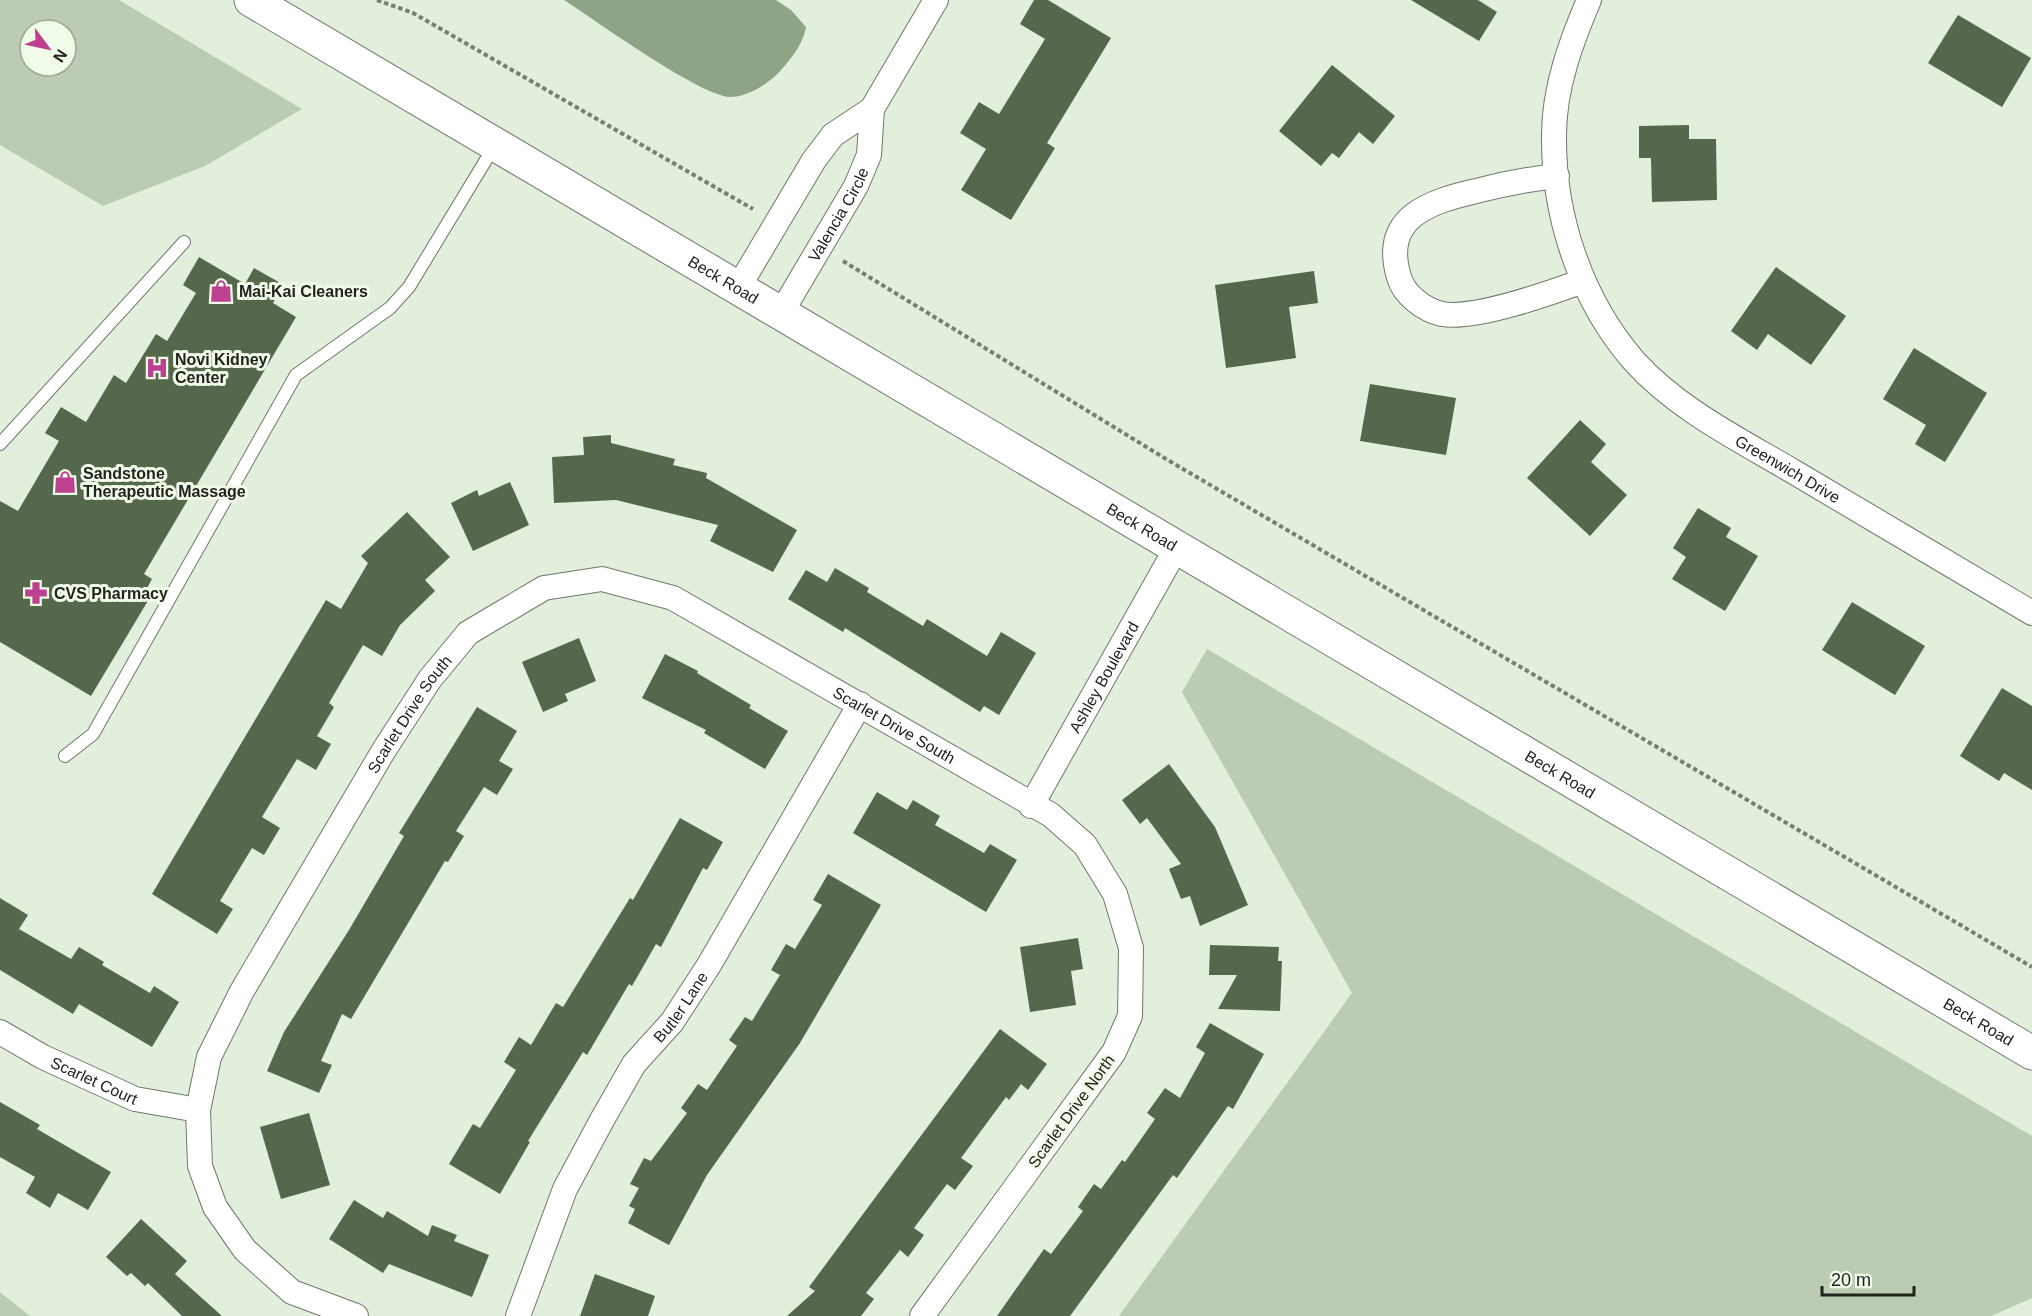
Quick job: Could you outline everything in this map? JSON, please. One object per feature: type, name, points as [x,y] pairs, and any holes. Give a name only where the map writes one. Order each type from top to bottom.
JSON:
[{"type":"main road","name":"Beck Road","points":[[251,0],[2032,1053]]},
{"type":"street","name":"Valencia Circle","points":[[738,288],[814,160],[833,135],[872,109],[936,0]]},
{"type":"street","name":"Greenwich Drive","points":[[1589,0],[1573,39],[1560,83],[1553,134],[1557,176],[1572,250],[1583,281],[1599,313],[1635,361],[1689,407],[2032,613]]},
{"type":"street","name":"Valencia Circle","points":[[781,313],[856,186],[869,155],[872,109]]},
{"type":"street","points":[[1557,176],[1519,180],[1434,201],[1414,214],[1402,228],[1394,248],[1395,264],[1400,283],[1409,295],[1429,309],[1443,314],[1478,311],[1549,294],[1583,281]]},
{"type":"street","name":"Ashley Boulevard","points":[[1031,806],[1177,547]]},
{"type":"street","name":"Scarlet Drive South","points":[[356,1316],[292,1292],[245,1250],[215,1207],[200,1166],[198,1110],[209,1057],[242,991],[384,750],[430,679],[468,633],[544,588],[602,579],[673,598],[985,776],[1031,806]]},
{"type":"street","name":"Butler Lane","points":[[518,1316],[565,1189],[602,1120],[634,1064],[672,1022],[709,965],[860,704]]},
{"type":"street","name":"Scarlet Drive North","points":[[922,1316],[1114,1052],[1130,1016],[1131,948],[1115,894],[1085,845],[1051,815],[1031,806]]},
{"type":"street","name":"Scarlet Court","points":[[0,1032],[43,1057],[135,1100],[198,1110]]},
{"type":"lane","points":[[65,756],[93,734],[296,375],[390,308],[410,287],[496,145]]},
{"type":"lane","points":[[0,444],[184,242]]},
{"type":"path","points":[[377,0],[413,13],[777,223]]},
{"type":"path","points":[[819,248],[1166,459],[2032,968]]},
{"type":"shaded area","points":[[0,0],[119,0],[302,109],[205,166],[103,206],[0,145]]},
{"type":"shaded area","points":[[564,0],[776,0],[791,10],[806,27],[797,50],[777,74],[751,92],[730,97],[716,93],[672,71]]},
{"type":"shaded area","points":[[1207,649],[2032,1136],[2032,1298],[1991,1316],[1119,1316],[1352,993],[1182,692]]},
{"type":"shaded area","points":[[0,1292],[30,1316],[0,1316]]},
{"type":"building","points":[[1034,0],[1048,0],[1111,38],[1047,143],[1055,148],[1011,220],[961,190],[986,149],[960,133],[979,102],[999,114],[1045,39],[1020,24]]},
{"type":"building","points":[[1411,0],[1478,0],[1497,12],[1479,41]]},
{"type":"building","points":[[1958,15],[2031,58],[2002,107],[1928,63]]},
{"type":"building","points":[[1332,65],[1395,116],[1373,144],[1359,132],[1339,158],[1332,153],[1321,166],[1279,131]]},
{"type":"building","points":[[1689,125],[1689,139],[1716,139],[1717,200],[1652,202],[1651,158],[1639,158],[1639,126]]},
{"type":"building","points":[[199,257],[245,284],[254,268],[284,285],[273,303],[296,317],[144,574],[152,579],[146,590],[152,594],[91,696],[0,642],[0,501],[18,511],[59,441],[45,433],[61,407],[86,422],[114,375],[126,383],[156,334],[167,341],[196,293],[183,285]]},
{"type":"building","points":[[1776,267],[1846,316],[1811,365],[1768,334],[1757,350],[1731,331]]},
{"type":"building","points":[[1314,271],[1318,303],[1289,307],[1296,358],[1226,368],[1215,285]]},
{"type":"building","points":[[1914,348],[1987,393],[1945,462],[1915,444],[1926,425],[1883,399]]},
{"type":"building","points":[[1370,384],[1456,398],[1446,455],[1360,441]]},
{"type":"building","points":[[1580,420],[1606,444],[1591,462],[1627,495],[1590,536],[1527,478]]},
{"type":"building","points":[[611,435],[611,443],[675,459],[673,465],[707,473],[706,478],[797,530],[773,572],[710,541],[718,525],[616,500],[554,503],[552,457],[584,455],[583,437]]},
{"type":"building","points":[[510,482],[529,525],[473,551],[451,503],[477,490],[479,496]]},
{"type":"building","points":[[1698,508],[1731,528],[1726,537],[1758,556],[1725,611],[1672,579],[1686,557],[1673,548]]},
{"type":"building","points":[[407,512],[450,557],[425,580],[435,591],[400,625],[382,656],[363,645],[329,703],[334,707],[317,736],[331,744],[316,770],[297,759],[262,817],[280,828],[264,855],[252,848],[220,901],[233,909],[217,934],[152,894],[326,600],[341,609],[368,563],[361,556]]},
{"type":"building","points":[[835,568],[869,588],[867,592],[923,626],[927,619],[987,656],[1001,632],[1036,653],[999,715],[984,706],[980,712],[845,628],[843,632],[788,599],[806,570],[827,582]]},
{"type":"building","points":[[1852,602],[1925,646],[1895,695],[1822,650]]},
{"type":"building","points":[[579,638],[596,681],[565,694],[568,701],[543,712],[522,662]]},
{"type":"building","points":[[665,654],[698,671],[697,673],[751,705],[749,708],[788,731],[765,769],[704,733],[706,730],[642,698]]},
{"type":"building","points":[[2002,688],[2032,706],[2032,790],[2004,773],[1999,781],[1960,756]]},
{"type":"building","points":[[477,707],[517,731],[499,761],[513,769],[497,795],[484,787],[456,831],[464,836],[448,862],[445,861],[351,1019],[342,1014],[321,1061],[332,1065],[319,1093],[267,1071],[284,1032],[349,930],[404,836],[399,833]]},
{"type":"building","points":[[1169,764],[1215,827],[1248,905],[1200,926],[1190,896],[1181,899],[1169,869],[1181,864],[1147,818],[1140,824],[1122,800]]},
{"type":"building","points":[[877,792],[907,810],[913,800],[940,816],[935,825],[984,853],[990,844],[1017,860],[986,912],[853,833]]},
{"type":"building","points":[[680,818],[723,842],[707,870],[703,868],[661,947],[656,944],[632,986],[629,984],[587,1055],[583,1052],[528,1141],[530,1142],[500,1194],[449,1164],[473,1124],[480,1128],[516,1070],[504,1062],[519,1037],[531,1045],[556,1003],[563,1007],[630,898],[633,900]]},
{"type":"building","points":[[828,874],[881,905],[800,1043],[707,1175],[669,1245],[628,1223],[635,1209],[629,1206],[639,1188],[630,1184],[644,1158],[651,1161],[687,1113],[681,1108],[698,1084],[707,1090],[737,1046],[729,1040],[745,1017],[752,1021],[780,975],[771,970],[786,944],[795,949],[822,905],[813,900]]},
{"type":"building","points":[[0,898],[28,915],[19,929],[71,959],[79,947],[104,962],[102,965],[150,993],[154,986],[179,1002],[152,1047],[79,1004],[73,1014],[0,970]]},
{"type":"building","points":[[1078,938],[1083,969],[1071,971],[1076,1005],[1030,1012],[1020,947]]},
{"type":"building","points":[[1210,945],[1279,947],[1278,961],[1282,961],[1280,1011],[1218,1009],[1237,975],[1209,975]]},
{"type":"building","points":[[1210,1023],[1264,1054],[1233,1109],[1228,1106],[1177,1178],[1173,1175],[1070,1316],[997,1316],[1044,1249],[1051,1254],[1083,1211],[1078,1207],[1094,1184],[1101,1189],[1122,1160],[1125,1162],[1155,1119],[1147,1113],[1165,1088],[1180,1098],[1205,1053],[1196,1047]]},
{"type":"building","points":[[1000,1029],[1047,1064],[1028,1090],[1021,1084],[1009,1100],[1006,1097],[961,1158],[973,1166],[955,1190],[947,1184],[914,1228],[924,1235],[908,1257],[900,1250],[866,1293],[874,1299],[861,1316],[787,1316],[815,1291],[809,1287]]},
{"type":"building","points":[[0,1102],[40,1125],[37,1129],[111,1172],[88,1210],[58,1193],[50,1208],[26,1193],[35,1177],[0,1157]]},
{"type":"building","points":[[309,1113],[330,1185],[281,1199],[260,1127]]},
{"type":"building","points":[[354,1200],[383,1218],[387,1211],[428,1236],[432,1225],[457,1235],[454,1241],[489,1255],[472,1297],[389,1264],[383,1273],[329,1239]]},
{"type":"building","points":[[141,1219],[187,1261],[175,1274],[222,1316],[182,1316],[148,1283],[145,1286],[131,1273],[127,1276],[106,1257]]},
{"type":"building","points":[[595,1274],[655,1296],[648,1316],[580,1316]]},
{"type":"place","name":"Mai-Kai Cleaners","points":[[221,291]]},
{"type":"place","name":"Novi Kidney Center","points":[[157,368]]},
{"type":"place","name":"Sandstone Therapeutic Massage","points":[[65,482]]},
{"type":"place","name":"CVS Pharmacy","points":[[36,593]]}]
